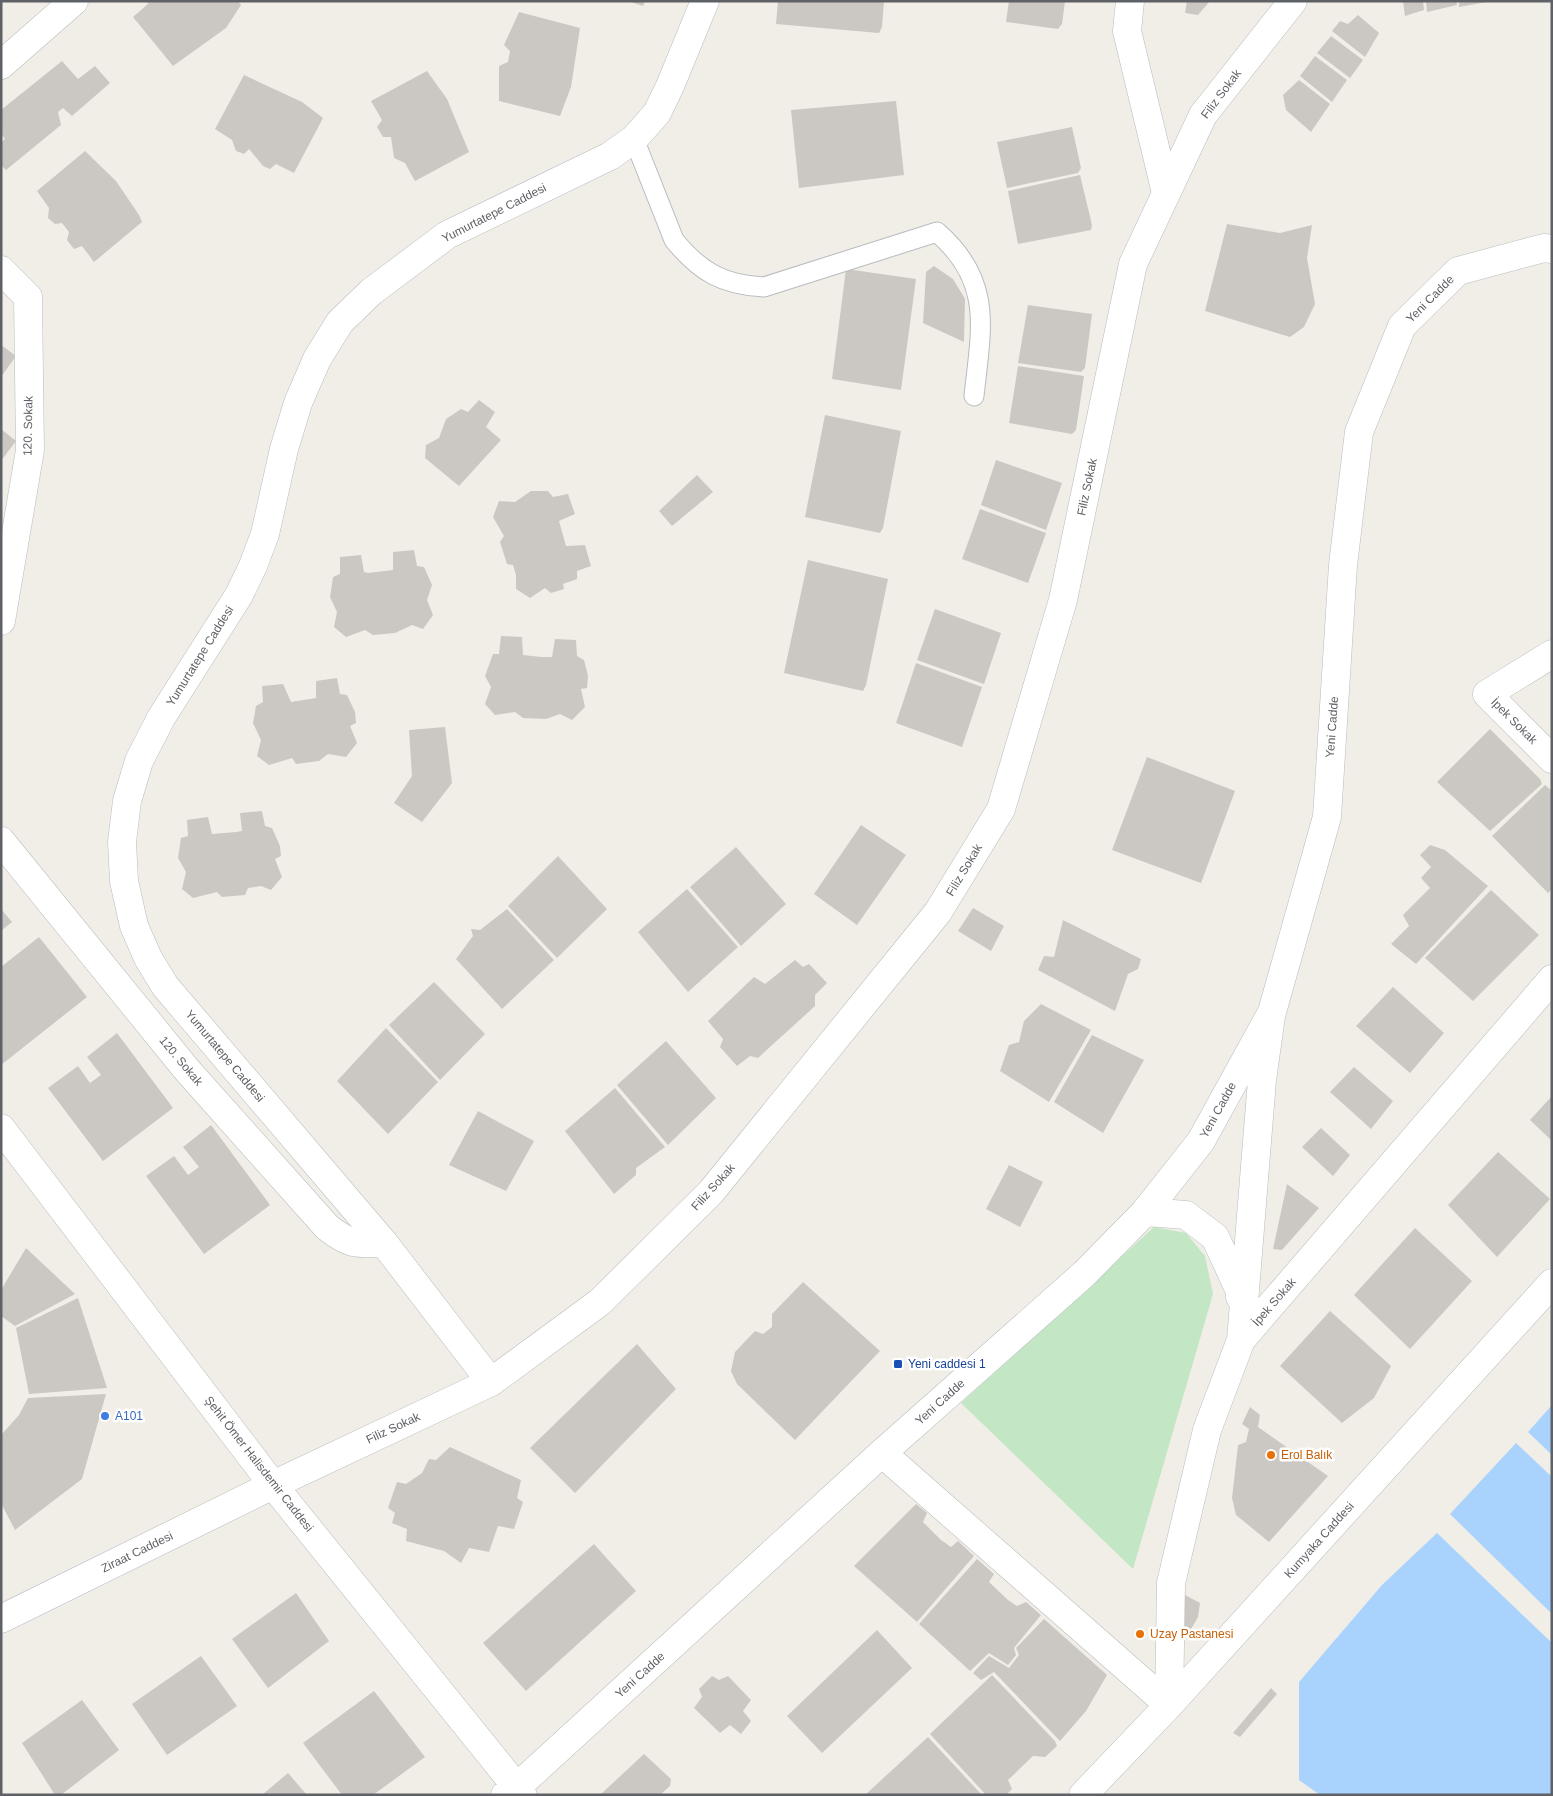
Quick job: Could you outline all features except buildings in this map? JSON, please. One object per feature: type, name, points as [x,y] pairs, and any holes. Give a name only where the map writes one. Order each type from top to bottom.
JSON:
[{"type":"street","points":[[1,65],[74,1]]},
{"type":"street","name":"Yumurtatepe Caddesi","points":[[492,1382],[384,1243],[165,986],[148,958],[134,926],[124,881],[122,842],[127,801],[139,760],[161,718],[240,594],[253,566],[265,534],[284,449],[298,404],[317,359],[340,322],[371,292],[447,234],[610,156],[634,139],[657,114],[705,1]]},
{"type":"street","points":[[1130,1],[1128,31],[1166,194]]},
{"type":"street","name":"Filiz Sokak","points":[[273,1485],[492,1382],[600,1302],[712,1192],[938,912],[1001,809],[1063,600],[1133,264],[1203,115],[1293,1]]},
{"type":"street","name":"Yeni Cadde","points":[[515,1792],[882,1453],[1084,1274],[1145,1212],[1201,1142],[1272,1012],[1327,817],[1343,565],[1359,432],[1402,326],[1458,271],[1544,248],[1552,249]]},
{"type":"street","name":"120. Sokak","points":[[1,270],[28,297],[30,450],[1,621]]},
{"type":"street","name":"İpek Sokak","points":[[1552,654],[1487,694],[1552,759]]},
{"type":"street","name":"120. Sokak","points":[[1,841],[187,1070],[327,1228],[338,1237],[354,1244],[384,1243]]},
{"type":"street","name":"İpek Sokak","points":[[1169,1705],[1171,1582],[1207,1430],[1241,1340],[1552,979]]},
{"type":"street","points":[[1241,1340],[1262,1080],[1272,1012]]},
{"type":"street","name":"Şehit Ömer Halisdemir Caddesi","points":[[1,1128],[273,1485],[515,1792]]},
{"type":"street","points":[[1145,1212],[1186,1215],[1215,1236],[1240,1291],[1241,1340]]},
{"type":"street","name":"Kumyaka Caddesi","points":[[1083,1795],[1169,1705],[1552,1283]]},
{"type":"street","points":[[882,1453],[1169,1705]]},
{"type":"street","name":"Ziraat Caddesi","points":[[1,1619],[273,1485]]},
{"type":"lane","points":[[634,139],[674,240],[698,266],[712,275],[729,282],[746,286],[764,287],[937,232],[960,256],[969,270],[976,288],[980,307],[981,327],[974,396]]},
{"type":"green space","points":[[1154,1227],[1186,1233],[1205,1256],[1213,1294],[1133,1569],[961,1403]]},
{"type":"water","points":[[1552,1405],[1552,1455],[1528,1432]]},
{"type":"water","points":[[1516,1443],[1552,1477],[1552,1614],[1450,1514]]},
{"type":"water","points":[[1437,1533],[1552,1643],[1552,1795],[1320,1795],[1299,1780],[1299,1682],[1382,1585]]},
{"type":"place","name":"Yeni caddesi 1","points":[[898,1364]]},
{"type":"place","name":"A101","points":[[105,1416]]},
{"type":"place","name":"Erol Balık","points":[[1271,1455]]},
{"type":"place","name":"Uzay Pastanesi","points":[[1140,1634]]}]
